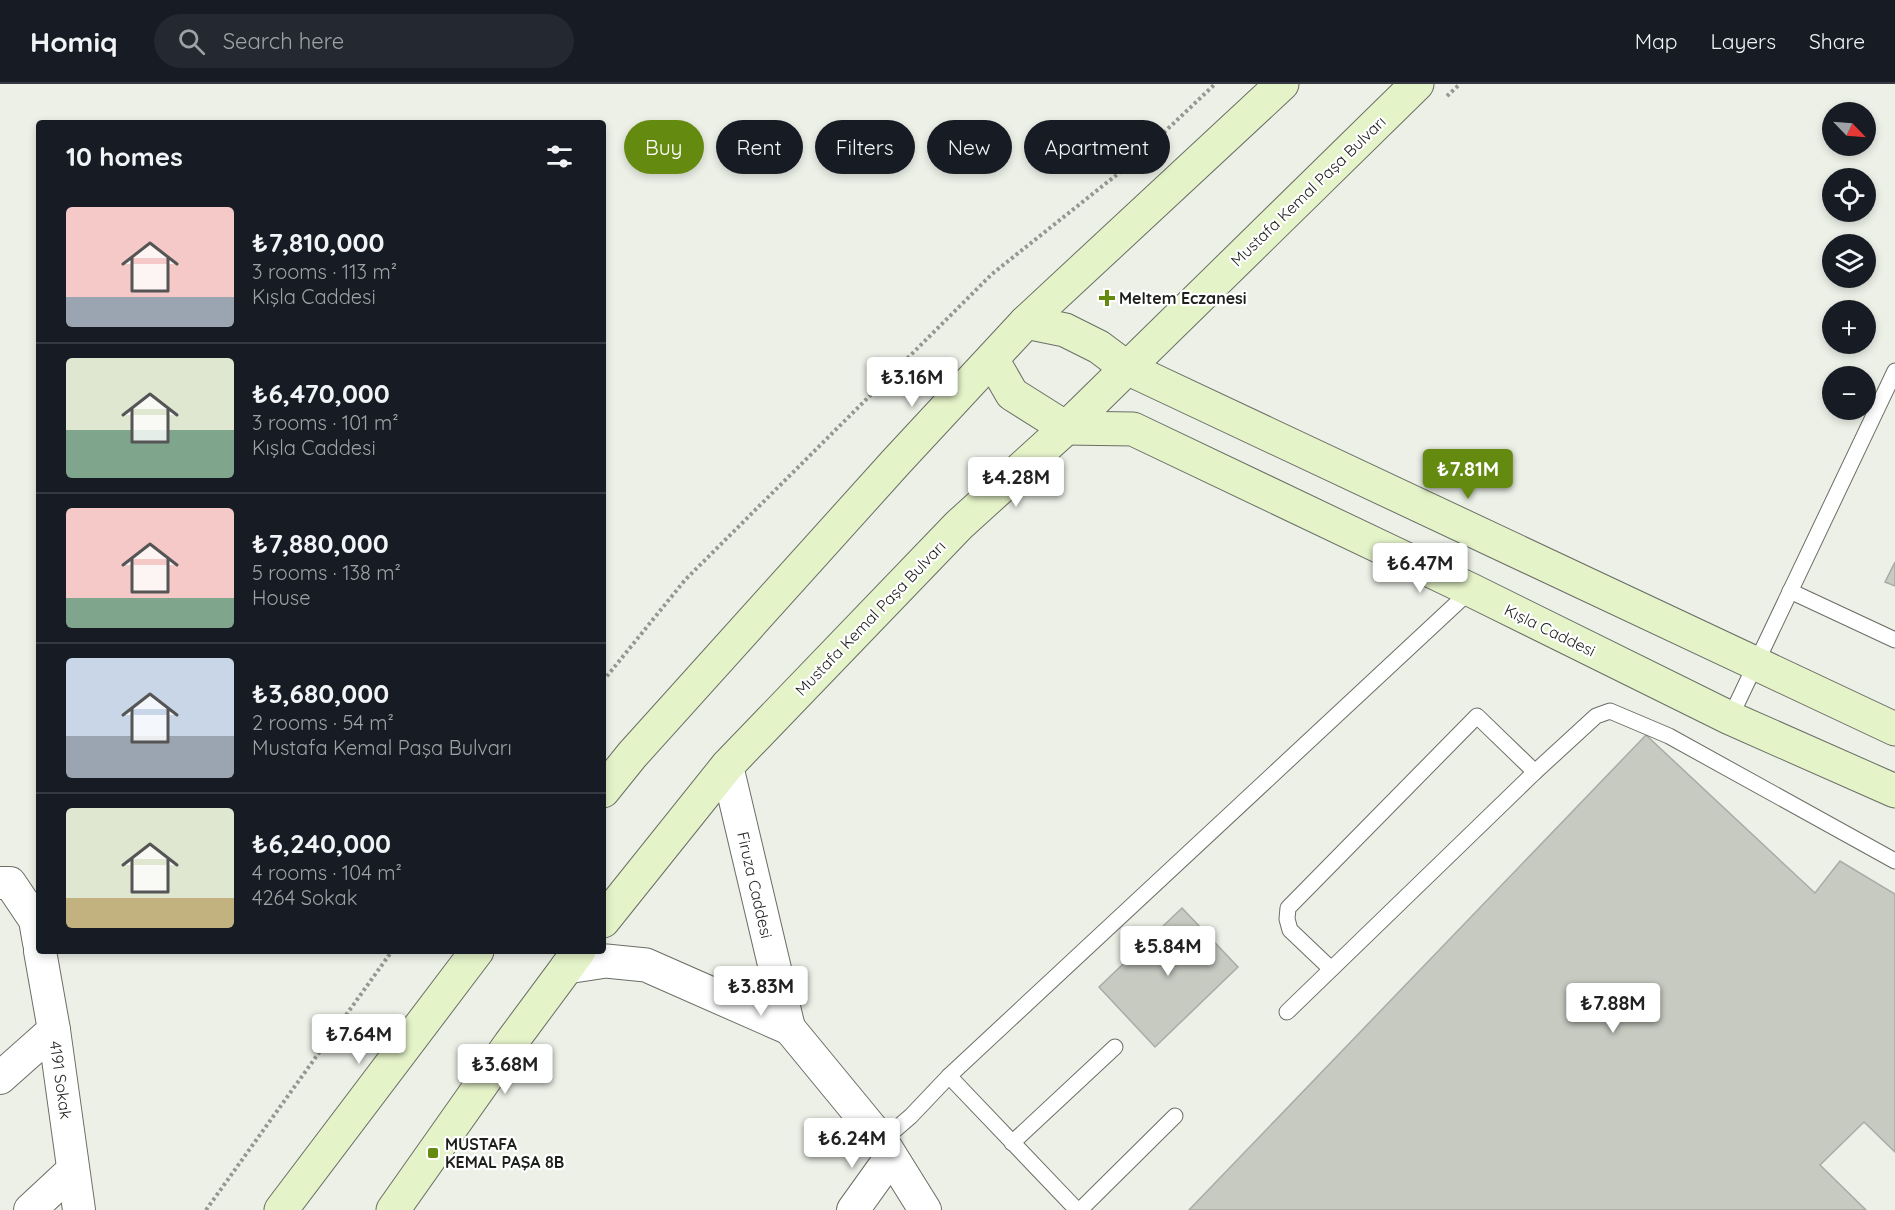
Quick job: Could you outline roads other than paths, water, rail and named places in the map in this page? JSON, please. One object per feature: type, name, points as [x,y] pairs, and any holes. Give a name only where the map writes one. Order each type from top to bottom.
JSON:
[{"type":"main road","points":[[606,787],[640,746],[880,480],[993,361],[1026,322],[1282,84]]},
{"type":"main road","name":"Mustafa Kemal Paşa Bulvarı","points":[[606,917],[727,766],[959,525],[1066,428],[1417,84]]},
{"type":"main road","points":[[1026,322],[1065,330],[1099,346],[1127,368],[1895,729]]},
{"type":"main road","points":[[993,361],[1012,394],[1066,428]]},
{"type":"main road","name":"Kışla Caddesi","points":[[1066,428],[1133,429],[1471,590],[1730,718],[1895,791]]},
{"type":"main road","points":[[281,1210],[475,954]]},
{"type":"main road","points":[[393,1210],[573,959]]},
{"type":"street","name":"Firuza Caddesi","points":[[727,766],[789,1028],[887,1149],[925,1210]]},
{"type":"street","points":[[0,883],[10,883],[36,923]]},
{"type":"street","name":"4191 Sokak","points":[[41,954],[54,1029],[79,1210]]},
{"type":"street","points":[[573,959],[646,965],[789,1028]]},
{"type":"street","points":[[0,1078],[54,1029]]},
{"type":"street","points":[[853,1210],[887,1149]]},
{"type":"street","points":[[30,1210],[73,1170]]},
{"type":"lane","points":[[1730,718],[1895,371]]},
{"type":"lane","points":[[887,1149],[911,1116],[949,1076],[1471,590]]},
{"type":"lane","points":[[1790,591],[1895,640]]},
{"type":"lane","points":[[1287,1012],[1535,772],[1596,716],[1610,711],[1669,736],[1895,861]]},
{"type":"lane","points":[[1331,969],[1290,930],[1287,919],[1288,908],[1477,716],[1535,772]]},
{"type":"lane","points":[[1012,1143],[1115,1047]]},
{"type":"lane","points":[[949,1076],[1079,1210],[1175,1116]]},
{"type":"place","name":"Meltem Eczanesi","points":[[1107,298]]},
{"type":"place","name":"MUSTAFA KEMAL PAŞA 8B","points":[[433,1153]]}]
